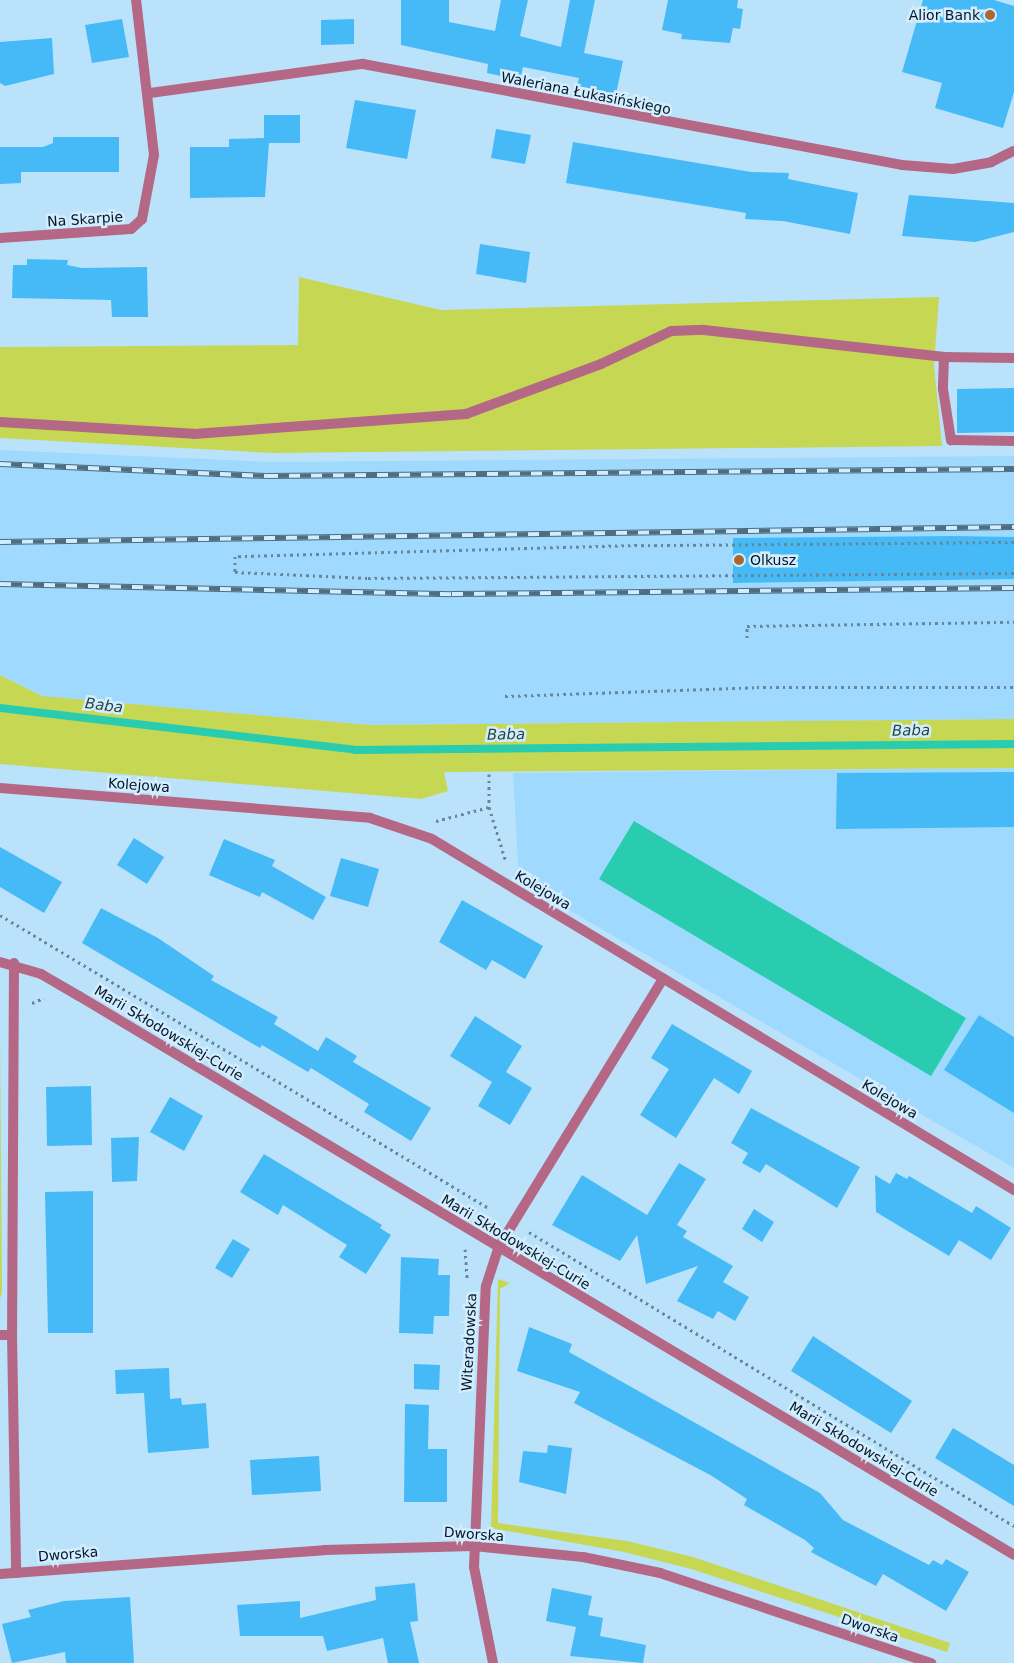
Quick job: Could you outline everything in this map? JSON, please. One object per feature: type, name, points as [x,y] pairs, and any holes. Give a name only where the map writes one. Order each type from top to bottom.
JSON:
[{"type":"street","points":[[136,0],[150,93]]},
{"type":"street","name":"Waleriana Łukasińskiego","points":[[150,93],[363,64],[902,165],[953,169],[991,162],[1014,151]]},
{"type":"street","name":"Na Skarpie","points":[[0,238],[131,229],[147,206],[154,155],[150,93]]},
{"type":"street","points":[[0,422],[194,434],[466,414],[601,364],[671,330],[704,330],[944,357],[1014,358]]},
{"type":"street","points":[[944,357],[943,389],[951,440],[1014,441]]},
{"type":"street","name":"Kolejowa","points":[[0,788],[370,818],[432,839],[1014,1190]]},
{"type":"street","name":"Marii Skłodowskiej-Curie","points":[[0,962],[14,963],[72,991],[498,1248],[1014,1555]]},
{"type":"street","points":[[14,963],[12,1335],[16,1573]]},
{"type":"street","name":"Witeradowska","points":[[493,1663],[474,1567],[486,1286],[498,1248],[663,979]]},
{"type":"street","points":[[0,1335],[12,1335]]},
{"type":"street","name":"Dworska","points":[[0,1574],[324,1550],[474,1546],[583,1557],[660,1573],[931,1663]]},
{"type":"path","points":[[1014,542],[637,545],[235,556],[235,572],[368,578],[1014,573]]},
{"type":"path","points":[[747,638],[747,626],[1014,622]]},
{"type":"path","points":[[505,696],[757,687],[1014,687]]},
{"type":"path","points":[[489,774],[489,807],[514,889]]},
{"type":"path","points":[[404,829],[489,807]]},
{"type":"path","points":[[0,915],[488,1207]]},
{"type":"path","points":[[27,1012],[39,998],[50,999]]},
{"type":"path","points":[[523,1228],[1014,1526]]},
{"type":"path","points":[[456,1243],[468,1254],[467,1284]]},
{"type":"shaded area","points":[[299,277],[441,310],[939,297],[934,365],[942,446],[272,453],[0,438],[0,347],[298,345]]},
{"type":"shaded area","points":[[0,450],[273,462],[1014,456],[1014,719],[370,725],[42,696],[0,675]]},
{"type":"shaded area","points":[[0,675],[42,696],[370,725],[1014,719],[1014,768],[444,772],[448,791],[421,799],[0,764]]},
{"type":"shaded area","points":[[1014,768],[1014,1168],[519,881],[513,773]]},
{"type":"shaded area","points":[[634,821],[966,1018],[931,1076],[599,879]]},
{"type":"shaded area","points":[[0,1032],[2,1292],[0,1299]]},
{"type":"shaded area","points":[[498,1279],[510,1283],[500,1289],[498,1523],[627,1541],[693,1557],[950,1643],[947,1652],[691,1569],[624,1552],[491,1528]]},
{"type":"building","points":[[401,0],[449,0],[449,22],[495,31],[501,0],[528,0],[520,36],[561,47],[570,0],[595,0],[584,53],[623,61],[616,94],[577,86],[579,78],[523,67],[520,80],[487,73],[488,64],[401,45]]},
{"type":"building","points":[[668,0],[738,0],[737,8],[743,9],[740,29],[733,28],[730,43],[681,39],[682,34],[662,30]]},
{"type":"building","points":[[923,0],[994,0],[1014,6],[1014,92],[1003,128],[935,108],[942,83],[902,72]]},
{"type":"building","points":[[122,19],[129,57],[92,63],[85,25]]},
{"type":"building","points":[[354,19],[354,44],[321,45],[321,20]]},
{"type":"building","points":[[52,38],[54,74],[5,86],[0,83],[0,42]]},
{"type":"building","points":[[355,100],[416,110],[407,159],[346,148]]},
{"type":"building","points":[[264,115],[300,115],[300,143],[269,143],[265,197],[190,198],[190,147],[229,147],[229,139],[264,138]]},
{"type":"building","points":[[496,129],[531,135],[525,164],[491,158]]},
{"type":"building","points":[[53,137],[119,137],[119,172],[21,172],[21,183],[0,184],[0,147],[43,147],[53,143]]},
{"type":"building","points":[[573,142],[751,172],[789,173],[788,179],[858,193],[850,234],[783,221],[745,219],[746,213],[566,183]]},
{"type":"building","points":[[909,195],[1014,203],[1014,232],[975,242],[902,236]]},
{"type":"building","points":[[480,244],[530,252],[526,283],[476,274]]},
{"type":"building","points":[[27,259],[68,260],[67,265],[82,268],[147,267],[148,317],[112,317],[111,300],[12,298],[13,265],[27,265]]},
{"type":"building","points":[[1014,388],[1014,432],[957,433],[957,389]]},
{"type":"building","points":[[1014,537],[1014,579],[733,583],[733,538]]},
{"type":"building","points":[[1014,772],[1014,827],[836,829],[837,773]]},
{"type":"building","points":[[134,838],[164,857],[147,884],[117,865]]},
{"type":"building","points":[[224,839],[275,860],[272,866],[326,897],[313,920],[262,892],[260,897],[209,875]]},
{"type":"building","points":[[0,847],[62,882],[44,913],[0,887]]},
{"type":"building","points":[[341,858],[379,869],[368,907],[330,896]]},
{"type":"building","points":[[462,900],[543,946],[525,979],[492,960],[486,970],[439,942]]},
{"type":"building","points":[[101,908],[158,938],[214,976],[211,980],[278,1017],[274,1024],[318,1051],[326,1037],[357,1056],[353,1062],[431,1108],[411,1141],[364,1112],[369,1104],[311,1068],[308,1072],[262,1045],[260,1048],[82,943]]},
{"type":"building","points":[[979,1015],[1014,1037],[1014,1113],[944,1070]]},
{"type":"building","points":[[475,1016],[522,1046],[506,1072],[532,1088],[510,1125],[478,1106],[492,1082],[450,1056]]},
{"type":"building","points":[[672,1024],[752,1071],[739,1094],[714,1078],[676,1138],[640,1115],[669,1069],[651,1058]]},
{"type":"building","points":[[91,1086],[92,1145],[47,1146],[46,1087]]},
{"type":"building","points":[[170,1097],[203,1116],[184,1151],[150,1132]]},
{"type":"building","points":[[751,1108],[860,1167],[837,1208],[766,1164],[760,1173],[742,1163],[748,1153],[731,1143]]},
{"type":"building","points":[[139,1137],[137,1181],[112,1182],[111,1138]]},
{"type":"building","points":[[264,1154],[382,1225],[380,1228],[391,1235],[366,1274],[339,1257],[347,1245],[283,1205],[278,1215],[240,1192]]},
{"type":"building","points":[[679,1163],[706,1179],[677,1225],[687,1231],[683,1237],[733,1266],[723,1282],[749,1297],[735,1321],[718,1311],[713,1319],[677,1301],[698,1266],[646,1284],[637,1235],[620,1261],[552,1225],[582,1175],[647,1215]]},
{"type":"building","points":[[896,1173],[907,1179],[909,1176],[972,1213],[976,1206],[1011,1228],[991,1260],[959,1240],[949,1256],[876,1212],[875,1175],[890,1184]]},
{"type":"building","points":[[93,1191],[93,1333],[48,1333],[45,1192]]},
{"type":"building","points":[[754,1209],[774,1222],[762,1242],[742,1229]]},
{"type":"building","points":[[233,1239],[250,1249],[232,1278],[215,1268]]},
{"type":"building","points":[[401,1257],[439,1259],[438,1275],[450,1275],[449,1316],[434,1316],[433,1334],[399,1333]]},
{"type":"building","points":[[529,1327],[572,1344],[569,1352],[820,1493],[843,1520],[929,1565],[933,1560],[942,1565],[946,1559],[969,1572],[946,1611],[883,1574],[876,1586],[811,1552],[814,1548],[805,1540],[744,1505],[747,1499],[712,1476],[574,1403],[580,1392],[517,1371]]},
{"type":"building","points":[[813,1336],[912,1401],[891,1433],[791,1371]]},
{"type":"building","points":[[414,1364],[440,1365],[439,1390],[414,1389]]},
{"type":"building","points":[[169,1368],[170,1399],[181,1398],[182,1405],[206,1403],[209,1448],[148,1453],[144,1393],[116,1394],[115,1370]]},
{"type":"building","points":[[405,1404],[429,1405],[428,1449],[447,1449],[447,1502],[404,1502]]},
{"type":"building","points":[[953,1428],[1014,1465],[1014,1506],[935,1458]]},
{"type":"building","points":[[548,1445],[572,1448],[566,1494],[519,1482],[523,1451],[547,1453]]},
{"type":"building","points":[[319,1456],[321,1491],[252,1495],[250,1460]]},
{"type":"building","points":[[415,1583],[418,1621],[410,1622],[419,1663],[388,1663],[383,1638],[327,1651],[323,1636],[240,1636],[237,1605],[300,1601],[300,1618],[376,1600],[375,1587]]},
{"type":"building","points":[[552,1588],[592,1596],[588,1615],[603,1618],[600,1636],[646,1645],[643,1663],[570,1656],[576,1627],[546,1621]]},
{"type":"building","points":[[130,1597],[134,1663],[66,1663],[65,1652],[12,1663],[2,1624],[31,1617],[28,1610],[64,1601]]},
{"type":"waterway","name":"Baba","points":[[0,708],[355,750],[1014,744]]},
{"type":"railway","points":[[0,464],[267,476],[1014,469]]},
{"type":"railway","points":[[0,542],[1014,527]]},
{"type":"railway","points":[[0,584],[452,594],[1014,588]]},
{"type":"place","name":"Alior Bank","points":[[990,15]]},
{"type":"place","name":"Olkusz","points":[[739,560]]}]
